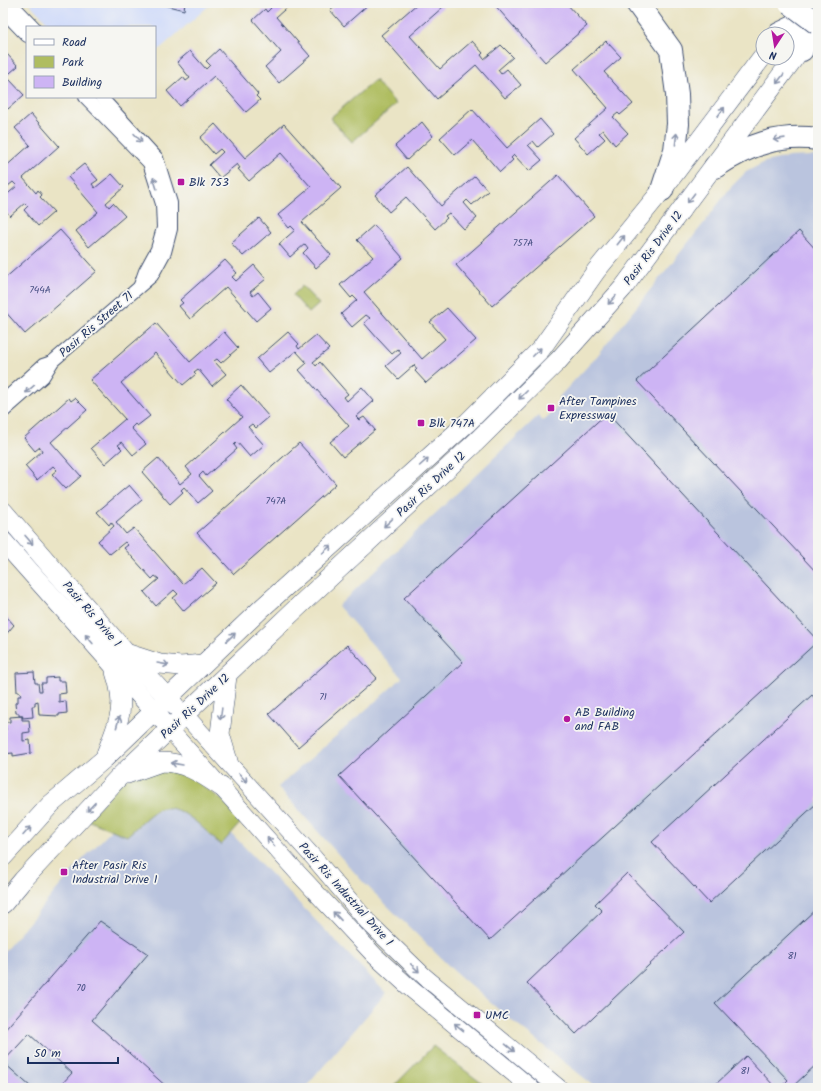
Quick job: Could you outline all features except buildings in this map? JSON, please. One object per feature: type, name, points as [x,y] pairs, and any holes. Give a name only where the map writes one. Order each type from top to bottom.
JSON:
[{"type":"highway","points":[[637,3],[672,50],[677,94],[678,124],[675,150],[662,190]]},
{"type":"highway","points":[[790,3],[812,15]]},
{"type":"highway","points":[[793,26],[812,15]]},
{"type":"highway","points":[[802,50],[812,15]]},
{"type":"highway","points":[[715,166],[739,151],[778,138],[818,139]]},
{"type":"main road","name":"Pasir Ris Drive 12","points":[[3,904],[23,880],[118,778],[227,676],[302,603],[476,442],[558,361],[623,288],[802,50]]},
{"type":"main road","name":"Pasir Ris Drive 12","points":[[3,857],[50,804],[104,759],[167,697],[262,608],[467,423],[541,349],[596,271],[662,190],[755,66]]},
{"type":"main road","name":"Pasir Ris Drive 1","points":[[3,511],[126,653],[185,715]]},
{"type":"main road","name":"Pasir Ris Drive 1","points":[[3,541],[114,669],[170,730]]},
{"type":"main road","points":[[126,653],[160,664],[181,666],[203,664]]},
{"type":"main road","points":[[104,759],[115,731],[121,708],[121,691],[114,669]]},
{"type":"main road","points":[[227,676],[220,734],[228,761]]},
{"type":"main road","name":"Pasir Ris Industrial Drive 1","points":[[185,715],[228,761],[377,931],[424,977],[559,1088]]},
{"type":"main road","name":"Pasir Ris Industrial Drive 1","points":[[170,730],[296,871],[376,956],[410,988],[531,1088]]},
{"type":"main road","points":[[118,778],[160,762],[166,762],[187,766],[223,788]]},
{"type":"main road","points":[[376,956],[381,946],[377,931]]},
{"type":"main road","points":[[539,1072],[539,1080],[544,1088]]},
{"type":"street","points":[[11,3],[33,26]]},
{"type":"street","points":[[3,11],[26,35]]},
{"type":"street","name":"Pasir Ris Street 71","points":[[86,98],[149,163],[162,204],[163,228],[157,249],[139,286]]},
{"type":"street","name":"Pasir Ris Street 71","points":[[3,412],[48,371],[53,362],[152,276],[165,252],[172,229],[171,203],[156,158],[102,98]]},
{"type":"street","name":"Pasir Ris Street 71","points":[[3,400],[43,365],[53,362]]},
{"type":"shaded area","points":[[29,3],[212,3],[156,52],[156,26],[51,26]]},
{"type":"shaded area","points":[[788,157],[818,157],[818,1088],[597,1088],[507,1017],[454,971],[363,882],[278,787],[402,678],[338,606],[538,416],[543,421],[561,403],[558,398],[597,356],[704,223],[730,188],[746,172],[765,162]]},
{"type":"shaded area","points":[[146,796],[197,798],[386,993],[305,1088],[3,1088],[3,953],[81,861]]},
{"type":"green space","points":[[375,80],[396,104],[352,142],[330,118]]},
{"type":"green space","points":[[302,286],[319,304],[309,313],[293,295]]},
{"type":"green space","points":[[158,766],[183,771],[222,800],[243,820],[221,845],[191,818],[182,812],[172,809],[164,808],[155,811],[127,836],[87,820],[124,779]]},
{"type":"green space","points":[[433,1046],[488,1088],[392,1088]]},
{"type":"place","name":"Blk 753","points":[[181,182]]},
{"type":"place","name":"After Tampines Expressway","points":[[551,408]]},
{"type":"place","name":"Blk 747A","points":[[421,423]]},
{"type":"place","name":"AB Building and FAB","points":[[567,719]]},
{"type":"place","name":"After Pasir Ris Industrial Drive 1","points":[[64,872]]},
{"type":"place","name":"UMC","points":[[477,1015]]}]
